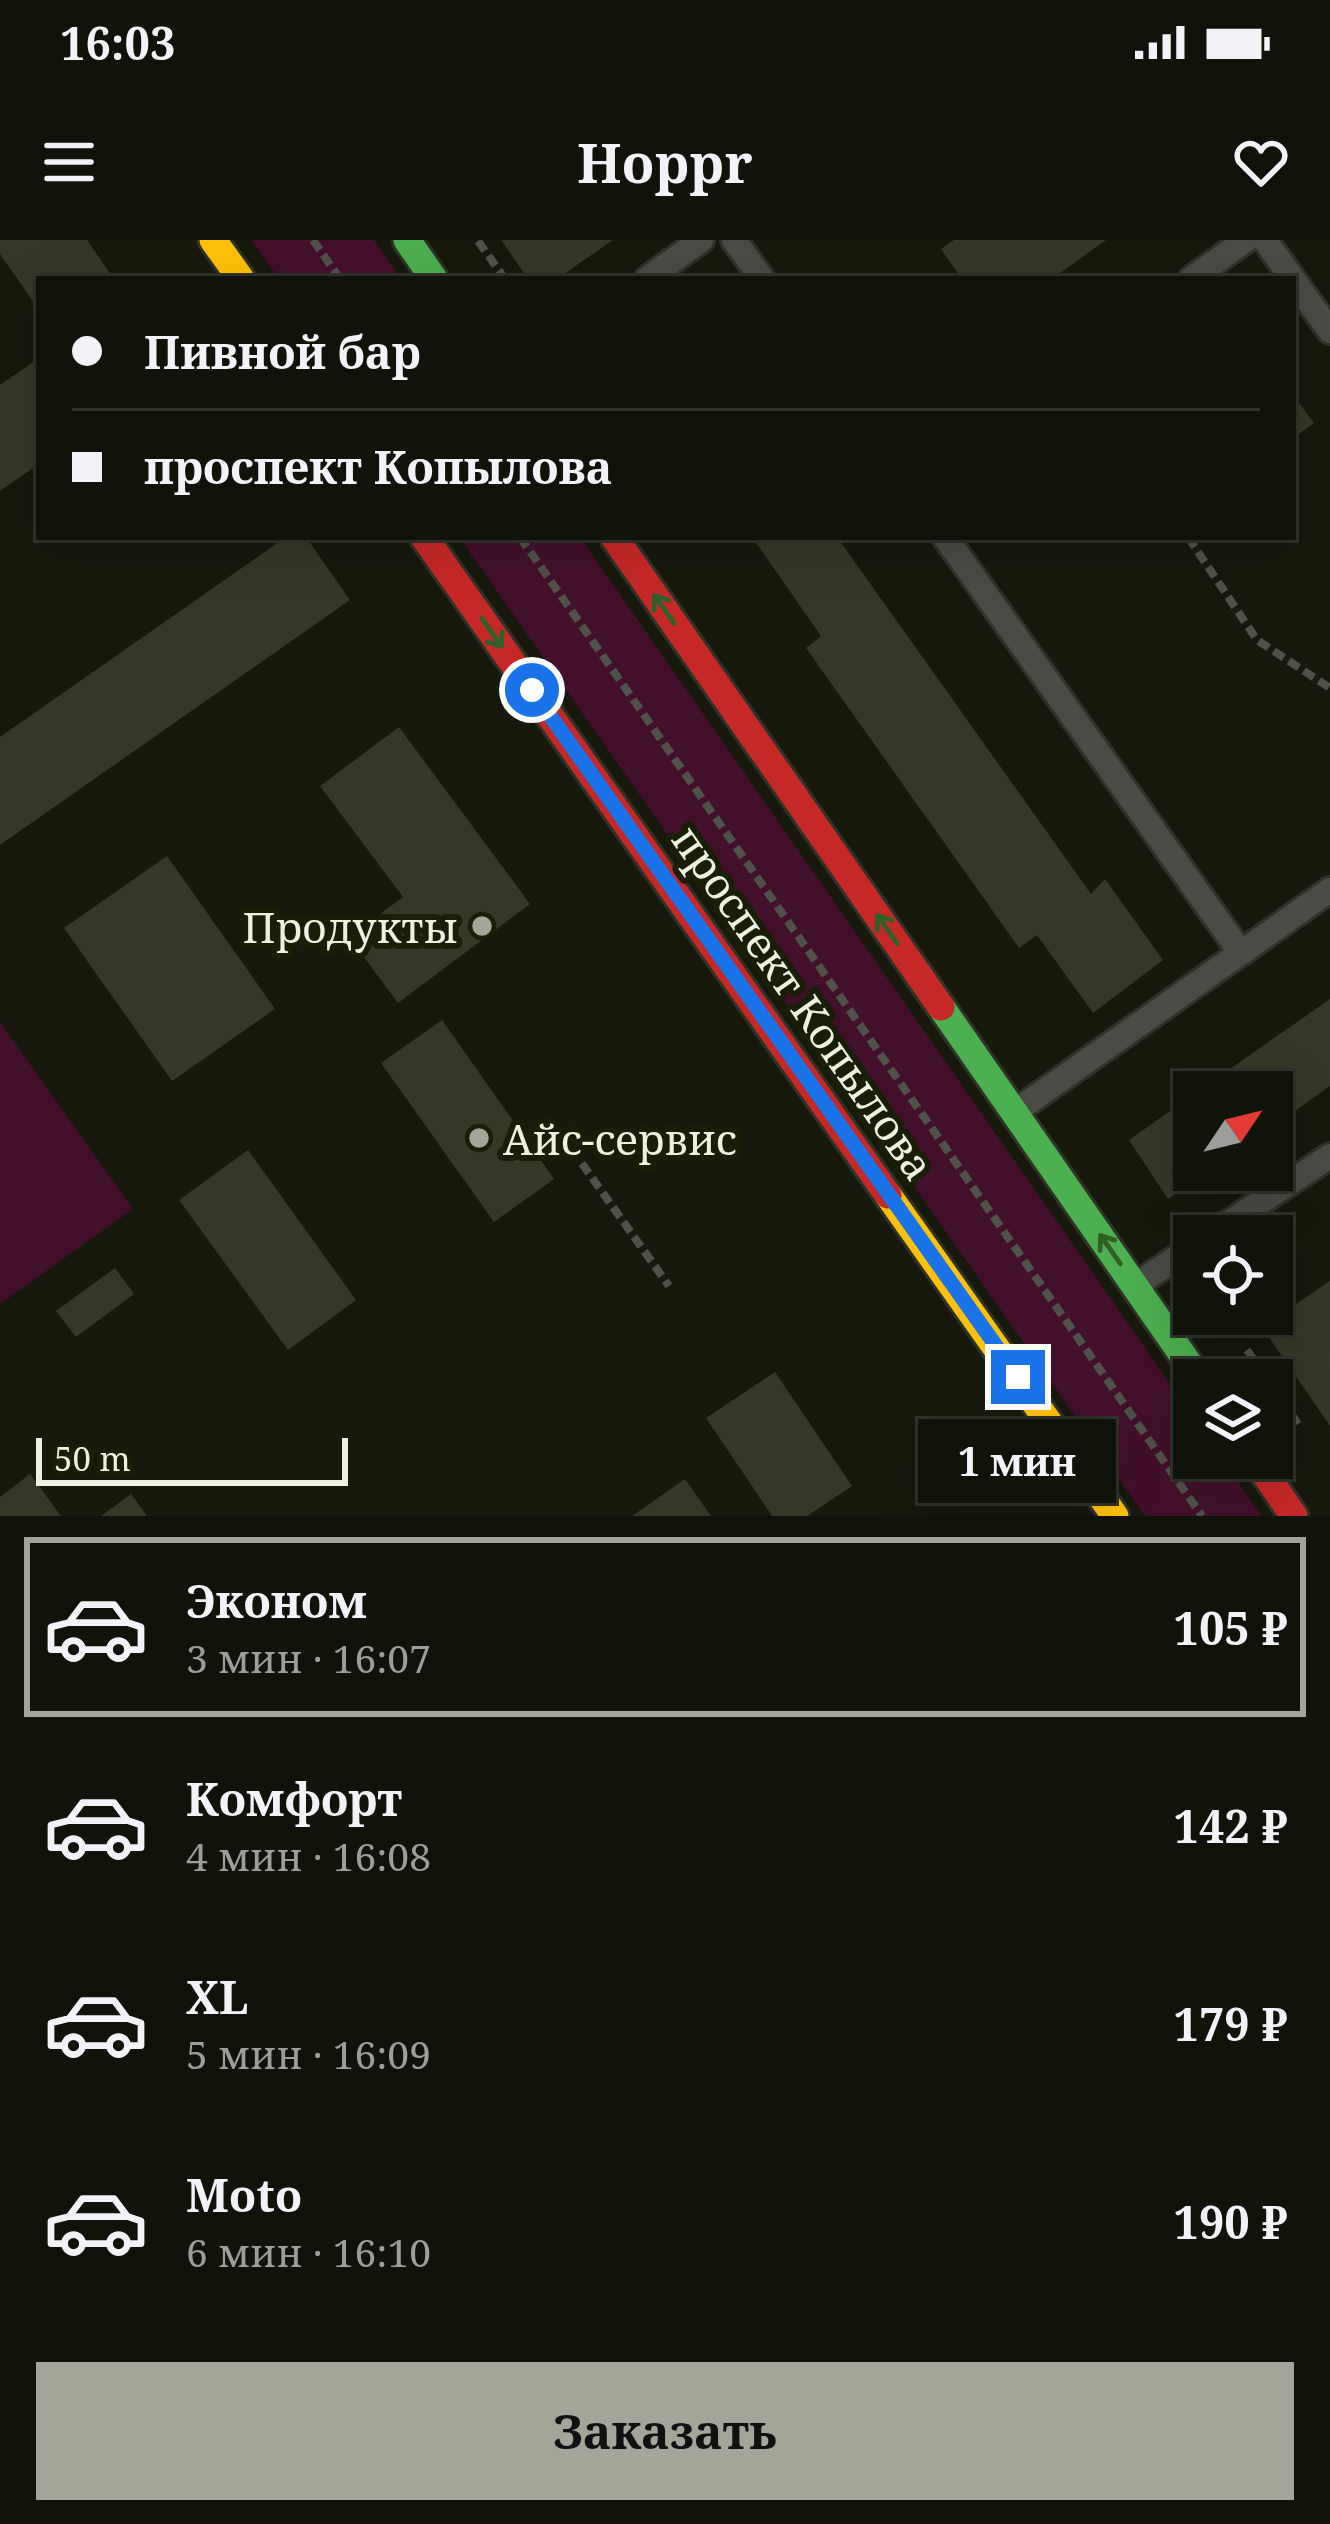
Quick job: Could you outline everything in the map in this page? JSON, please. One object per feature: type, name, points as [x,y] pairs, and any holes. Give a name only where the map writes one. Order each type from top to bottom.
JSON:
[{"type":"street","points":[[214,240],[239,276]]},
{"type":"street","points":[[407,240],[432,276]]},
{"type":"street","name":"проспект Копылова","points":[[426,540],[1114,1516]]},
{"type":"street","points":[[616,540],[1186,1359]]},
{"type":"street","points":[[1268,1479],[1294,1516]]},
{"type":"lane","points":[[650,276],[701,240]]},
{"type":"lane","points":[[734,240],[760,276]]},
{"type":"lane","points":[[1196,276],[1246,240]]},
{"type":"lane","points":[[1265,240],[1291,276]]},
{"type":"lane","points":[[1296,283],[1330,331]]},
{"type":"lane","points":[[947,540],[1241,952]]},
{"type":"lane","points":[[1015,1112],[1330,890]]},
{"type":"lane","points":[[1241,1215],[1330,1156]]},
{"type":"lane","points":[[1135,1285],[1173,1260]]},
{"type":"path","points":[[313,240],[338,276]]},
{"type":"path","points":[[478,240],[503,276]]},
{"type":"path","points":[[522,540],[1202,1516]]},
{"type":"path","points":[[1190,540],[1257,640],[1330,688]]},
{"type":"path","points":[[561,1134],[669,1286]]},
{"type":"shaded area","points":[[251,240],[374,240],[399,276],[277,276]]},
{"type":"shaded area","points":[[461,540],[582,540],[1173,1388],[1173,1479],[1236,1479],[1262,1516],[1145,1516]]},
{"type":"shaded area","points":[[0,1022],[133,1209],[0,1304]]},
{"type":"building","points":[[0,240],[87,240],[112,276],[36,276],[36,306],[0,254]]},
{"type":"building","points":[[501,240],[613,240],[561,276],[526,276]]},
{"type":"building","points":[[954,240],[1106,240],[1056,276],[960,276],[941,249]]},
{"type":"building","points":[[36,360],[36,466],[0,491],[0,385]]},
{"type":"building","points":[[1296,399],[1314,423],[1296,436]]},
{"type":"building","points":[[282,540],[308,540],[350,600],[0,845],[0,737]]},
{"type":"building","points":[[754,540],[839,540],[1091,894],[1105,879],[1163,960],[1093,1013],[1037,935],[1019,948],[806,648],[821,636]]},
{"type":"building","points":[[399,727],[530,904],[398,1003],[349,937],[403,897],[320,786]]},
{"type":"building","points":[[167,856],[275,1009],[172,1081],[64,928]]},
{"type":"building","points":[[1330,999],[1330,1086],[1293,1112],[1293,1071],[1227,1071]]},
{"type":"building","name":"Айс-сервис","points":[[442,1020],[554,1179],[494,1222],[381,1063]]},
{"type":"building","points":[[1173,1109],[1173,1191],[1180,1191],[1168,1199],[1129,1140]]},
{"type":"building","points":[[248,1150],[356,1300],[288,1350],[179,1200]]},
{"type":"building","points":[[115,1268],[134,1294],[76,1337],[56,1311]]},
{"type":"building","points":[[1330,1281],[1330,1426],[1293,1372],[1293,1359],[1284,1359],[1267,1335],[1293,1335],[1293,1306]]},
{"type":"building","points":[[775,1372],[852,1486],[807,1516],[772,1516],[706,1418]]},
{"type":"building","points":[[30,1474],[61,1516],[0,1516],[0,1497]]},
{"type":"building","points":[[685,1479],[711,1516],[632,1516]]},
{"type":"building","points":[[131,1494],[147,1516],[101,1516]]},
{"type":"traffic: fast","points":[[407,240],[432,276]]},
{"type":"traffic: fast","points":[[941,1007],[1185,1359]]},
{"type":"traffic: slow","points":[[213,240],[239,276]]},
{"type":"traffic: slow","points":[[888,1195],[1115,1516]]},
{"type":"traffic: jam","points":[[426,540],[888,1195]]},
{"type":"traffic: jam","points":[[616,540],[941,1007]]},
{"type":"traffic: jam","points":[[1268,1479],[1294,1516]]},
{"type":"place","name":"Продукты","points":[[482,926]]},
{"type":"place","name":"Айс-сервис","points":[[479,1138]]},
{"type":"route","points":[[532,690],[1018,1377]]}]
